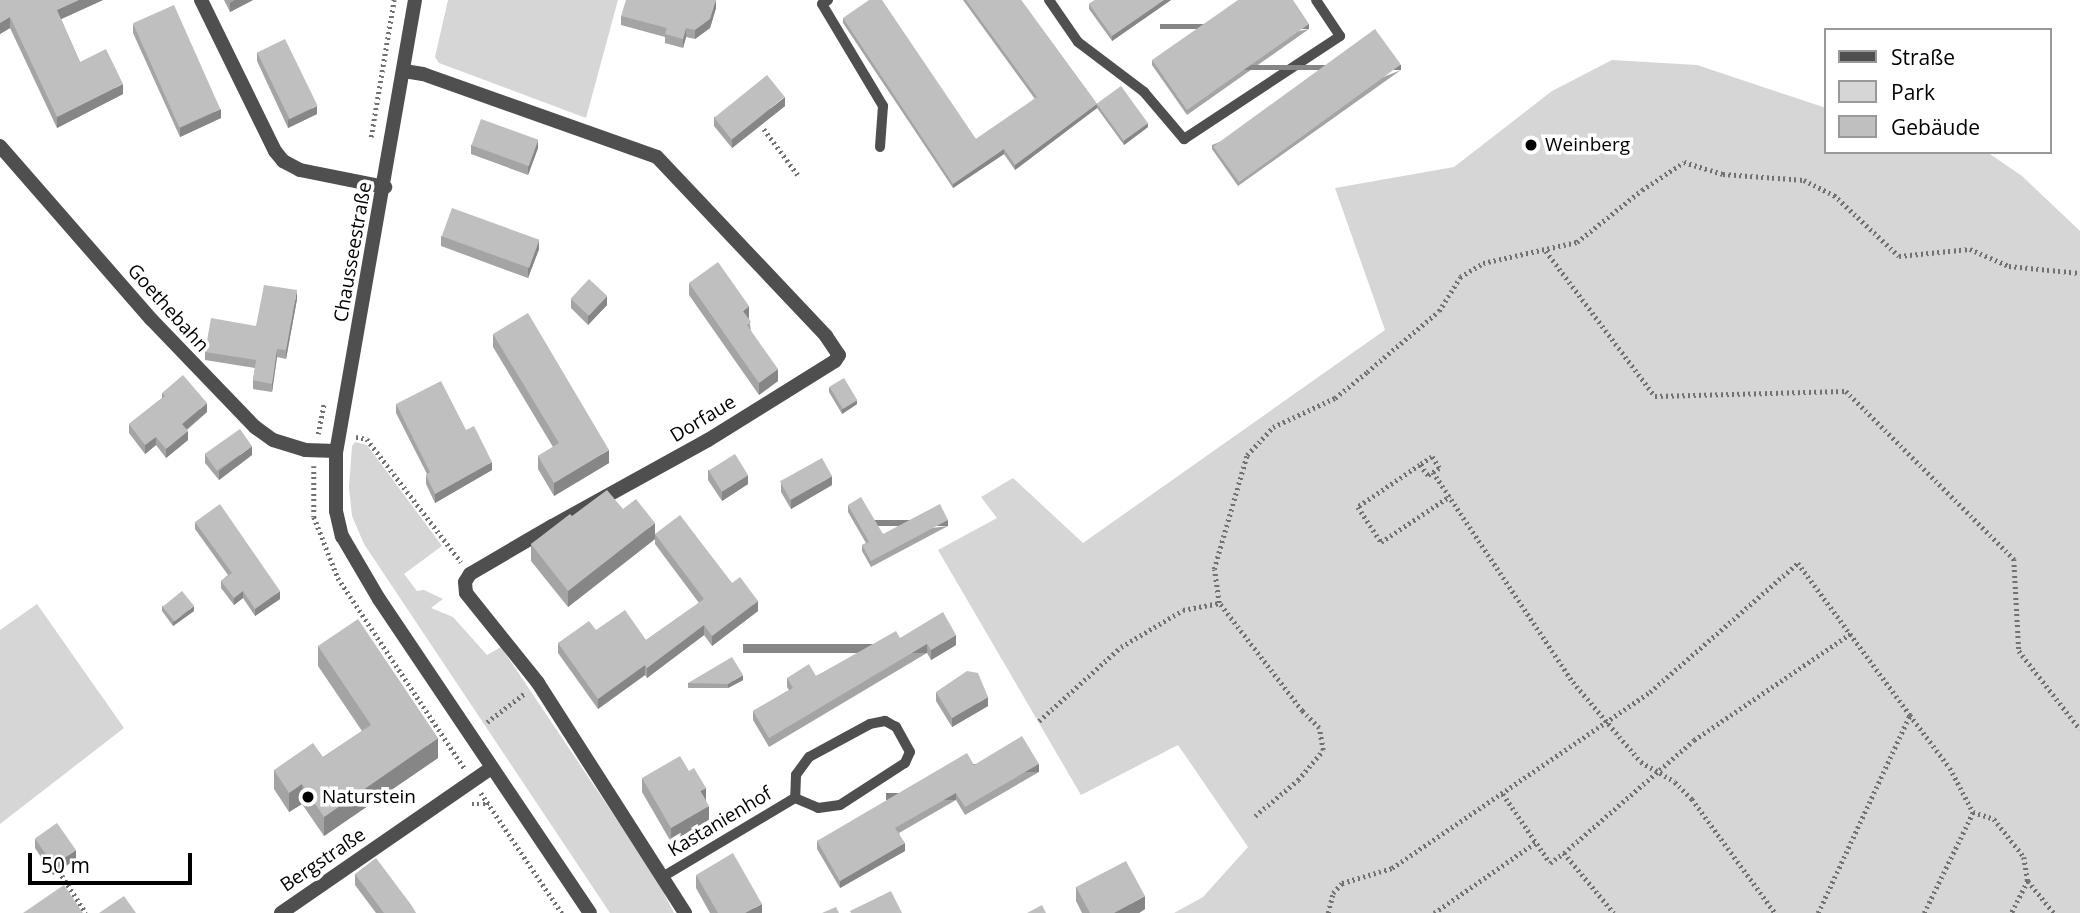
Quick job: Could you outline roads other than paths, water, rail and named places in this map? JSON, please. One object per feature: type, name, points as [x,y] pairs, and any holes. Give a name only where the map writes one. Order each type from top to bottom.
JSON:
[{"type":"street","points":[[201,0],[275,151],[283,161],[300,170],[385,187]]},
{"type":"street","name":"Chausseestraße","points":[[415,0],[385,187],[336,451],[335,511],[349,550],[491,768]]},
{"type":"street","name":"Dorfaue","points":[[404,71],[423,74],[657,157],[817,327],[839,355],[819,372],[708,440],[470,574],[465,582],[466,593],[538,683],[664,876]]},
{"type":"street","name":"Goethebahn","points":[[0,146],[151,319],[255,427],[274,440],[336,451]]},
{"type":"street","points":[[491,768],[590,913]]},
{"type":"street","name":"Bergstraße","points":[[281,913],[491,768]]},
{"type":"street","points":[[664,876],[685,913]]},
{"type":"lane","points":[[828,0],[822,4],[883,106],[880,147]]},
{"type":"lane","points":[[1051,1],[1078,42],[1144,92],[1184,139],[1340,36],[1316,0]]},
{"type":"lane","name":"Kastanienhof","points":[[885,721],[896,727],[910,752],[905,763],[840,805],[818,808],[795,798],[796,775],[809,757],[870,724],[885,721]]},
{"type":"lane","name":"Kastanienhof","points":[[664,876],[795,798]]},
{"type":"place","name":"Weinberg","points":[[1531,145]]},
{"type":"place","name":"Naturstein","points":[[308,797]]}]
